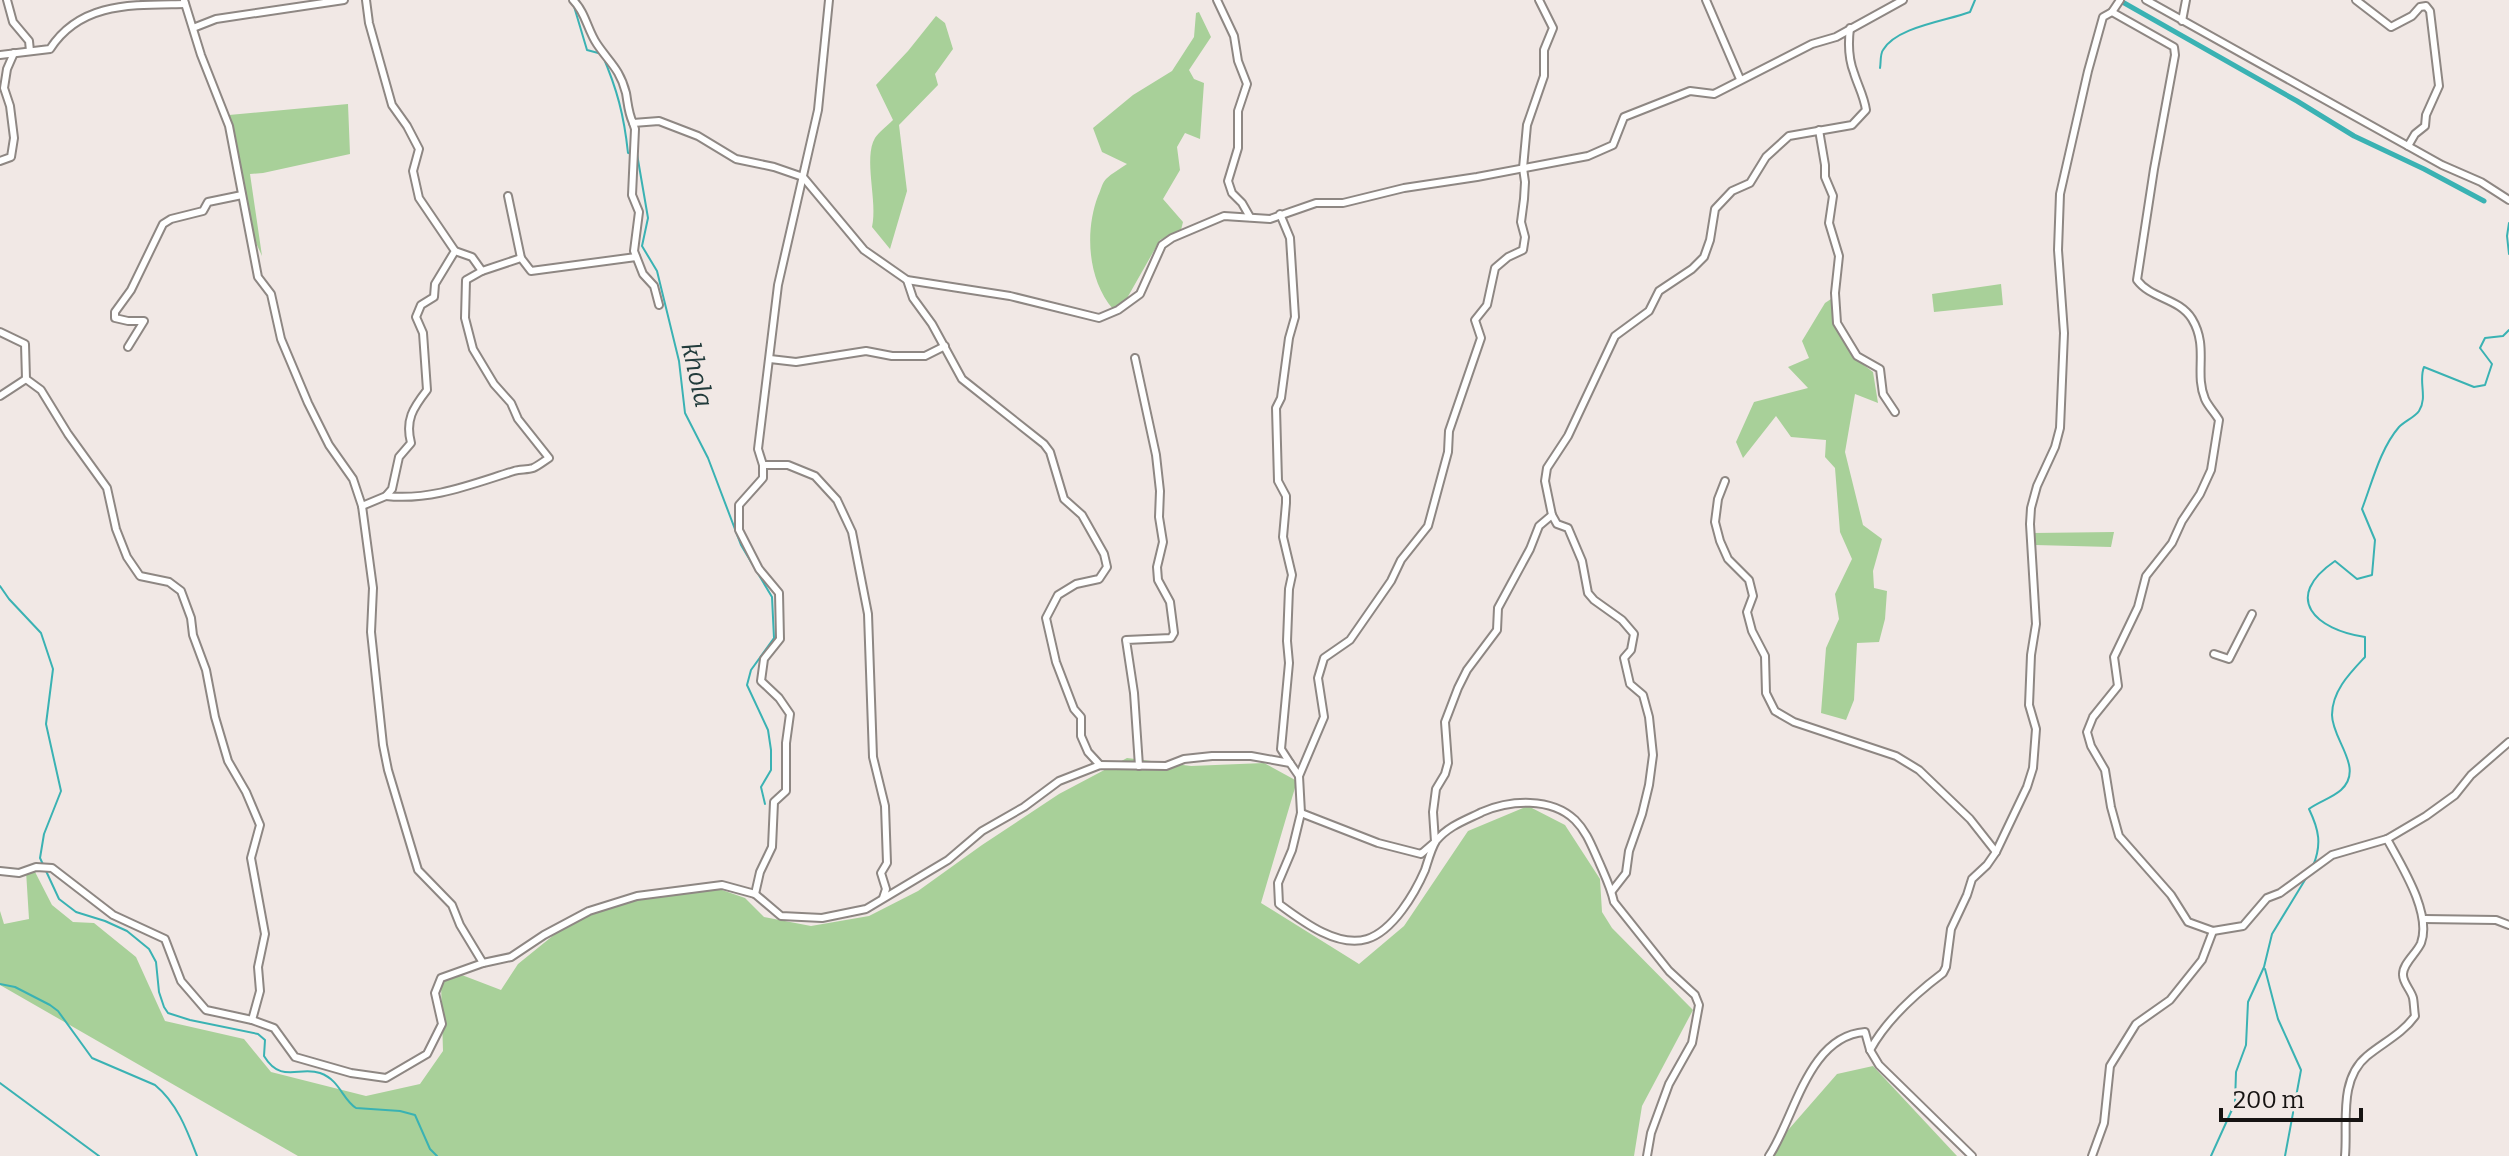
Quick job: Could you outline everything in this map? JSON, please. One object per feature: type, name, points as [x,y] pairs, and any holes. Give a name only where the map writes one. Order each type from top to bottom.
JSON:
[{"type":"street","points":[[7,0],[13,22],[29,41],[30,51]]},
{"type":"street","points":[[193,28],[216,19],[344,0]]},
{"type":"street","points":[[366,0],[369,23],[392,105],[419,149],[413,171],[419,198],[455,251],[472,257],[482,271]]},
{"type":"street","points":[[573,0],[582,9],[597,44],[613,62],[626,94],[626,109],[635,129],[632,195],[639,212],[634,251],[643,274],[654,286],[659,305]]},
{"type":"street","points":[[755,894],[760,872],[772,847],[774,802],[786,791],[786,743],[790,714],[761,681],[764,659],[780,639],[779,593],[759,569],[739,530],[739,505],[763,478],[758,449],[778,285],[818,110],[829,0]]},
{"type":"street","points":[[1217,0],[1234,36],[1238,61],[1247,84],[1238,111],[1238,148],[1228,181],[1232,193],[1250,217]]},
{"type":"street","points":[[1539,0],[1553,28],[1544,50],[1544,76],[1527,125],[1521,222],[1525,237],[1523,250],[1495,268],[1487,305],[1475,320],[1481,338],[1449,431],[1448,452],[1428,526],[1401,560],[1383,594],[1350,640],[1324,658],[1318,678],[1324,717],[1299,776],[1301,813],[1292,850],[1278,883],[1279,904],[1298,918],[1349,942],[1370,938],[1401,914],[1435,842],[1433,812],[1436,789],[1448,763],[1445,722],[1467,670],[1497,630],[1498,608],[1539,526],[1552,515]]},
{"type":"street","points":[[1706,0],[1740,79]]},
{"type":"street","points":[[633,123],[659,121],[698,136],[736,159],[803,177],[864,250],[907,280],[1010,296],[1099,318],[1118,310],[1140,294],[1162,245],[1224,216],[1270,219],[1316,203],[1343,203],[1404,188],[1588,156],[1613,145],[1624,117],[1690,91],[1714,94],[1812,44],[1836,37],[1903,0]]},
{"type":"street","points":[[2146,0],[2509,200]]},
{"type":"street","points":[[2182,21],[2186,0]]},
{"type":"street","points":[[2356,0],[2391,27],[2412,16],[2420,7],[2426,6],[2430,11],[2439,86],[2426,115],[2425,126],[2415,134],[2408,146]]},
{"type":"street","points":[[0,55],[50,49],[59,35],[93,13],[117,6],[184,2],[229,126],[258,277],[271,294],[281,339],[329,445],[353,479],[362,506],[373,588],[371,632],[374,669],[388,770],[418,870],[452,905],[474,952],[483,963]]},
{"type":"street","points":[[1870,1050],[1905,1004],[1943,973],[1951,929],[1972,879],[1996,852],[2027,787],[2035,752],[2036,729],[2029,705],[2036,624],[2031,508],[2060,428],[2064,333],[2058,250],[2060,194],[2103,17],[2116,6],[2174,47],[2137,280],[2144,289],[2184,308],[2194,322],[2202,346],[2201,379],[2205,398],[2219,420],[2211,470],[2172,543],[2146,576],[2138,607],[2114,657],[2118,686],[2093,717],[2087,732],[2105,770],[2119,836],[2171,895],[2188,922],[2213,931],[2243,926],[2267,898],[2280,893],[2332,855],[2387,839],[2426,816],[2455,795],[2471,775],[2509,742]]},
{"type":"street","points":[[1612,891],[1626,873],[1629,851],[1649,785],[1653,755],[1649,717],[1643,695],[1630,684],[1624,658],[1631,650],[1634,634],[1622,620],[1588,593],[1582,561],[1568,528],[1557,524],[1552,515],[1545,481],[1547,468],[1568,436],[1615,336],[1649,311],[1659,291],[1704,257],[1715,209],[1732,191],[1750,183],[1766,157],[1789,136],[1852,125],[1866,110],[1848,48],[1850,28]]},
{"type":"street","points":[[0,161],[11,157],[14,138],[4,88],[14,53]]},
{"type":"street","points":[[1819,130],[1825,177],[1833,196],[1829,223],[1839,256],[1835,293],[1837,323],[1857,356],[1880,369],[1883,394],[1895,412]]},
{"type":"street","points":[[128,347],[144,321],[115,318],[115,312],[131,290],[163,224],[203,211],[208,202],[242,195]]},
{"type":"street","points":[[508,196],[521,258],[531,271],[636,257]]},
{"type":"street","points":[[1280,214],[1290,238],[1295,317],[1281,398],[1276,408],[1278,481],[1286,496],[1283,537],[1292,575],[1287,641],[1289,663],[1281,749],[1299,776]]},
{"type":"street","points":[[362,506],[386,496],[392,489],[399,457],[411,443],[408,424],[413,408],[427,390],[423,333],[416,317],[421,305],[434,297],[440,273],[455,251]]},
{"type":"street","points":[[386,496],[407,499],[451,491],[533,468],[549,458],[494,384],[473,349],[465,318],[466,280],[482,271],[521,258]]},
{"type":"street","points":[[907,280],[913,298],[945,346],[962,379],[1050,452],[1064,499],[1082,515],[1104,554],[1107,567],[1099,579],[1076,584],[1058,595],[1046,618],[1056,662],[1074,709],[1081,717],[1081,736],[1088,752],[1100,765]]},
{"type":"street","points":[[0,332],[25,344],[26,379]]},
{"type":"street","points":[[770,359],[796,362],[866,351],[892,356],[925,356],[945,346]]},
{"type":"street","points":[[1135,358],[1159,479],[1159,517],[1163,542],[1157,567],[1158,580],[1170,602],[1174,633],[1171,638],[1159,640],[1126,640],[1134,693],[1139,766]]},
{"type":"street","points":[[0,396],[26,379]]},
{"type":"street","points":[[26,379],[41,390],[107,488],[116,529],[127,557],[140,576],[169,582],[181,591],[191,618],[228,761],[260,825],[251,858],[265,934],[258,967],[260,991],[252,1020]]},
{"type":"street","points":[[763,465],[788,465],[815,476],[837,500],[852,532],[868,614],[873,757],[885,806],[887,863],[881,873],[886,889],[881,901]]},
{"type":"street","points":[[1725,481],[1718,499],[1715,522],[1728,559],[1749,580],[1753,596],[1747,612],[1752,631],[1765,656],[1766,693],[1775,711],[1794,722],[1896,756],[1919,770],[1970,819],[1996,852]]},
{"type":"street","points":[[2214,654],[2229,659],[2252,614]]},
{"type":"street","points":[[0,871],[19,873],[36,867],[52,868],[113,915],[165,939],[181,981],[206,1010],[274,1028],[295,1057],[351,1073],[386,1078],[427,1054],[442,1024],[435,993],[441,978],[511,957],[589,911],[637,896],[722,885],[755,894],[781,916],[822,918],[866,909],[948,860],[982,831],[1024,807],[1059,781],[1100,765],[1166,766],[1184,759],[1212,756],[1251,756],[1290,763]]},
{"type":"street","points":[[1301,813],[1402,851],[1421,854],[1456,824],[1499,805],[1541,804],[1565,812],[1576,821],[1588,837],[1614,902],[1669,971],[1695,995],[1699,1005],[1692,1043],[1669,1084],[1651,1133],[1647,1156]]},
{"type":"street","points":[[2345,1156],[2345,1113],[2349,1087],[2356,1071],[2363,1059],[2406,1029],[2415,1016],[2412,996],[2403,976],[2404,968],[2422,941],[2424,919],[2410,880],[2387,839]]},
{"type":"street","points":[[2424,919],[2496,920],[2509,925]]},
{"type":"street","points":[[2092,1156],[2104,1123],[2110,1066],[2136,1024],[2170,1000],[2202,960],[2213,931]]},
{"type":"street","points":[[1769,1156],[1782,1137],[1788,1115],[1820,1056],[1850,1033],[1865,1032],[1870,1050],[1879,1065],[1972,1156]]},
{"type":"green space","points":[[1199,12],[1211,37],[1189,70],[1194,79],[1204,83],[1200,139],[1185,133],[1177,147],[1180,170],[1163,199],[1183,222],[1181,230],[1160,240],[1126,300],[1113,309],[1104,297],[1093,269],[1091,224],[1103,182],[1127,164],[1102,152],[1093,128],[1133,95],[1172,71],[1194,37],[1196,13]]},
{"type":"green space","points":[[936,16],[945,23],[953,49],[935,74],[938,85],[899,125],[907,191],[890,249],[872,227],[870,157],[877,136],[893,120],[876,85]]},
{"type":"green space","points":[[348,104],[350,154],[250,174],[262,256],[251,232],[229,115]]},
{"type":"green space","points":[[2001,284],[2003,305],[1934,312],[1932,294]]},
{"type":"green space","points":[[1831,299],[1843,341],[1855,357],[1873,372],[1878,403],[1855,394],[1845,452],[1863,525],[1882,539],[1873,571],[1874,588],[1887,591],[1879,642],[1857,643],[1854,700],[1846,720],[1821,713],[1826,648],[1839,619],[1835,594],[1852,559],[1840,532],[1835,468],[1825,457],[1826,440],[1791,437],[1776,416],[1743,458],[1736,442],[1754,402],[1808,388],[1788,367],[1809,358],[1802,341],[1825,303]]},
{"type":"green space","points":[[2114,532],[2111,547],[2035,545],[2033,533]]},
{"type":"green space","points":[[1127,758],[1191,766],[1264,763],[1297,781],[1261,903],[1359,964],[1404,926],[1468,831],[1528,806],[1565,825],[1600,879],[1602,912],[1612,928],[1693,1010],[1642,1106],[1634,1156],[298,1156],[0,985],[0,911],[4,924],[29,919],[26,871],[33,868],[52,905],[73,922],[94,923],[136,957],[165,1021],[244,1039],[271,1072],[366,1096],[420,1084],[443,1051],[441,985],[454,972],[501,990],[518,964],[581,913],[702,883],[745,898],[764,917],[811,926],[869,916],[918,891],[1059,794]]},
{"type":"green space","points":[[1873,1066],[1957,1156],[1770,1156],[1782,1137],[1837,1074]]},
{"type":"waterway","points":[[1880,68],[1882,52],[1889,42],[1910,30],[1970,12],[1975,0]]},
{"type":"waterway","points":[[2119,0],[2354,136],[2484,201]]},
{"type":"waterway","name":"khola","points":[[573,3],[587,50],[602,54],[612,79],[628,153],[637,154],[648,218],[642,246],[657,271],[679,361],[685,413],[708,458],[741,545],[772,597],[774,638],[751,670],[747,685],[768,730],[771,770],[761,787],[765,804]]},
{"type":"waterway","points":[[2509,223],[2509,254]]},
{"type":"waterway","points":[[2313,866],[2318,837],[2309,809],[2337,793],[2348,781],[2349,763],[2333,724],[2333,706],[2343,683],[2365,657],[2365,637],[2347,633],[2320,620],[2311,610],[2308,599],[2310,588],[2335,561],[2357,579],[2372,575],[2375,540],[2362,509],[2377,466],[2392,436],[2422,406],[2424,367],[2474,387],[2485,385],[2492,364],[2480,348],[2485,338],[2503,336],[2509,330]]},
{"type":"waterway","points":[[0,586],[41,633],[53,669],[46,724],[61,791],[44,834],[40,858],[59,899],[76,912],[127,931],[149,949],[156,962],[159,992],[168,1013],[258,1034],[265,1040],[264,1056],[270,1064],[284,1072],[312,1071],[327,1076],[356,1108],[415,1115],[430,1149],[437,1156]]},
{"type":"waterway","points":[[2211,1156],[2235,1103],[2236,1072],[2246,1045],[2248,1002],[2264,967],[2272,934],[2308,875]]},
{"type":"waterway","points":[[2265,969],[2278,1019],[2301,1070],[2285,1156]]},
{"type":"waterway","points":[[0,984],[15,987],[58,1011],[92,1058],[155,1085],[175,1109],[197,1156]]},
{"type":"waterway","points":[[0,1083],[99,1156]]}]
